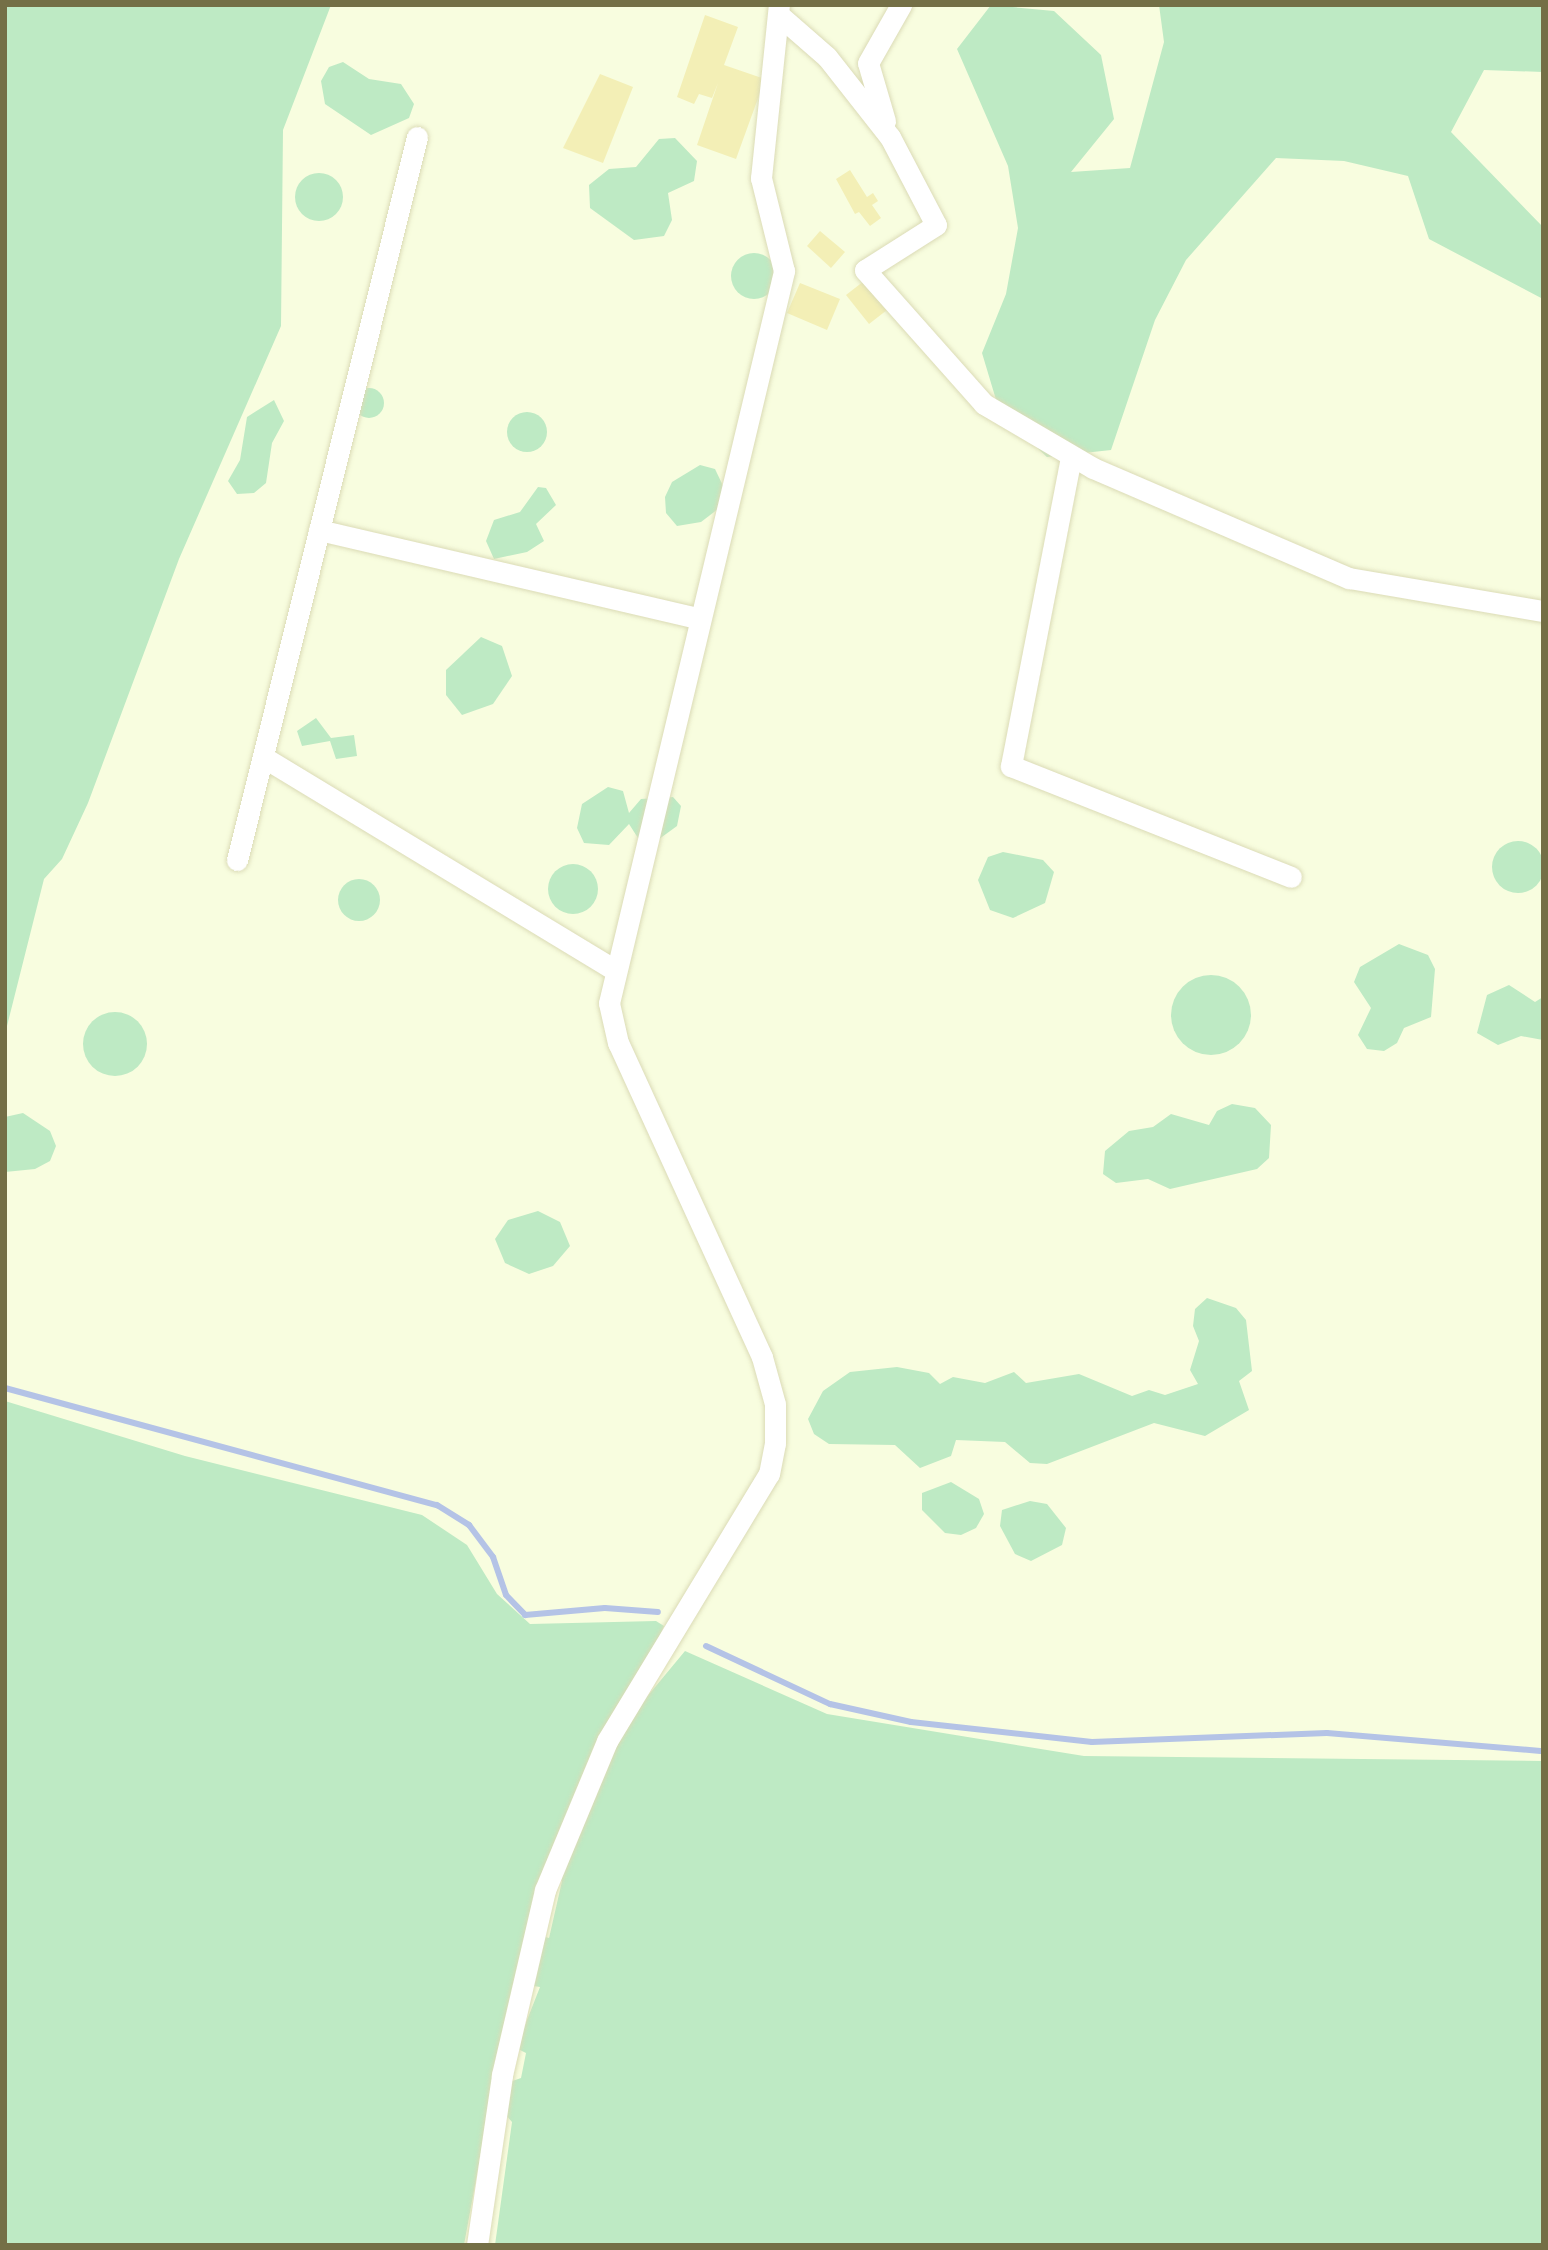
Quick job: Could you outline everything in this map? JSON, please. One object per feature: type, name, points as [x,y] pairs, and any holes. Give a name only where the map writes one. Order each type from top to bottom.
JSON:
[{"type":"lane","points":[[890,137],[868,63],[901,5]]},
{"type":"lane","points":[[780,11],[827,57],[890,137],[936,225],[865,270],[960,383],[1071,457],[1349,578],[1543,611]]},
{"type":"lane","points":[[477,2245],[502,2076],[545,1890],[607,1741],[769,1474],[775,1443],[775,1404],[762,1357],[618,1043],[609,1003],[612,969],[784,271],[761,178],[780,11]]},
{"type":"lane","points":[[237,860],[417,137]]},
{"type":"lane","points":[[1071,457],[1012,766],[1291,877]]},
{"type":"lane","points":[[319,530],[700,620]]},
{"type":"lane","points":[[263,757],[612,969]]},
{"type":"green space","points":[[5,5],[331,5],[283,130],[281,326],[179,559],[88,803],[62,859],[44,879],[5,1034]]},
{"type":"green space","points":[[991,5],[1054,11],[1101,55],[1114,119],[1071,172],[1130,168],[1164,42],[1159,5],[1543,5],[1543,72],[1484,70],[1451,132],[1543,227],[1543,299],[1429,239],[1408,176],[1344,161],[1276,158],[1186,260],[1155,320],[1111,450],[1047,457],[1000,413],[982,353],[1006,294],[1018,228],[1008,166],[957,49]]},
{"type":"green space","points":[[343,62],[369,79],[401,84],[414,104],[409,118],[371,135],[325,104],[321,81],[329,67]]},
{"type":"green space","points":[[675,138],[697,161],[694,181],[668,193],[672,220],[664,236],[634,240],[590,208],[589,185],[609,169],[636,167],[659,139]]},
{"type":"green space","points":[[319,173],[336,180],[343,197],[336,214],[319,221],[302,214],[295,197],[302,180]]},
{"type":"green space","points":[[754,253],[770,260],[777,276],[770,292],[754,299],[738,292],[731,276],[738,260]]},
{"type":"green space","points":[[369,388],[379,393],[384,403],[379,413],[369,418],[359,413],[354,403],[359,393]]},
{"type":"green space","points":[[274,400],[284,421],[272,443],[266,483],[254,493],[237,494],[228,481],[240,460],[247,417]]},
{"type":"green space","points":[[527,412],[541,418],[547,432],[541,446],[527,452],[513,446],[507,432],[513,418]]},
{"type":"green space","points":[[700,465],[715,469],[725,490],[722,506],[701,522],[677,526],[666,513],[665,497],[672,482]]},
{"type":"green space","points":[[538,487],[546,488],[556,505],[536,524],[544,541],[527,552],[494,559],[486,541],[494,520],[520,512]]},
{"type":"green space","points":[[481,637],[502,646],[512,676],[493,704],[462,715],[446,695],[446,670]]},
{"type":"green space","points":[[316,718],[331,738],[354,735],[357,756],[336,759],[330,741],[302,746],[297,731]]},
{"type":"green space","points":[[608,787],[623,791],[629,813],[641,799],[673,797],[681,806],[677,826],[655,842],[638,838],[629,824],[609,845],[584,843],[577,828],[582,804]]},
{"type":"green space","points":[[1518,841],[1528,843],[1536,849],[1542,857],[1542,877],[1536,885],[1528,891],[1518,893],[1508,891],[1500,885],[1494,877],[1492,867],[1494,857],[1500,849],[1508,843]]},
{"type":"green space","points":[[1003,852],[1043,860],[1054,872],[1045,903],[1013,918],[990,910],[978,880],[988,857]]},
{"type":"green space","points":[[573,864],[591,871],[598,889],[591,907],[573,914],[555,907],[548,889],[555,871]]},
{"type":"green space","points":[[359,879],[374,885],[380,900],[374,915],[359,921],[344,915],[338,900],[344,885]]},
{"type":"green space","points":[[1399,944],[1428,955],[1435,969],[1431,1017],[1404,1028],[1397,1043],[1384,1051],[1367,1049],[1358,1035],[1371,1008],[1354,982],[1360,967]]},
{"type":"green space","points":[[1211,975],[1226,978],[1239,987],[1248,1000],[1251,1015],[1248,1030],[1239,1043],[1226,1052],[1211,1055],[1196,1052],[1183,1043],[1174,1030],[1171,1015],[1174,1000],[1183,987],[1196,978]]},
{"type":"green space","points":[[1509,985],[1535,1002],[1543,997],[1543,1040],[1521,1036],[1498,1045],[1477,1033],[1487,995]]},
{"type":"green space","points":[[109,1012],[121,1012],[138,1021],[145,1032],[145,1056],[138,1067],[121,1076],[109,1076],[97,1071],[88,1062],[83,1050],[83,1038],[88,1026],[97,1017]]},
{"type":"green space","points":[[1232,1104],[1255,1108],[1271,1125],[1269,1158],[1257,1169],[1170,1189],[1148,1179],[1116,1183],[1103,1174],[1105,1151],[1129,1131],[1153,1127],[1171,1114],[1209,1125],[1217,1111]]},
{"type":"green space","points":[[23,1113],[50,1131],[56,1146],[50,1161],[35,1169],[5,1172],[5,1117]]},
{"type":"green space","points":[[538,1211],[560,1222],[570,1246],[553,1266],[529,1274],[505,1263],[495,1239],[508,1220]]},
{"type":"green space","points":[[1207,1298],[1236,1308],[1246,1320],[1252,1371],[1239,1381],[1249,1410],[1205,1436],[1154,1423],[1047,1464],[1030,1463],[1005,1442],[956,1440],[951,1456],[920,1468],[895,1445],[829,1444],[814,1434],[808,1419],[823,1391],[850,1372],[897,1367],[929,1373],[940,1384],[953,1377],[985,1383],[1014,1372],[1026,1383],[1079,1374],[1132,1396],[1149,1390],[1165,1395],[1198,1384],[1190,1370],[1199,1341],[1193,1326],[1195,1309]]},
{"type":"green space","points":[[5,1401],[185,1456],[422,1515],[467,1545],[497,1594],[530,1624],[656,1621],[664,1626],[621,1728],[685,1651],[827,1714],[1084,1756],[1543,1761],[1543,2245],[495,2245],[512,2122],[491,2098],[464,2245],[5,2245]],"holes":[[[546,1873],[562,1881],[549,1938],[533,1933]],[[516,1983],[540,1987],[516,2048],[526,2053],[521,2078],[504,2084]]]},
{"type":"green space","points":[[951,1482],[979,1499],[984,1514],[976,1528],[961,1535],[945,1533],[922,1510],[922,1493]]},
{"type":"green space","points":[[1030,1501],[1047,1504],[1066,1528],[1062,1545],[1031,1561],[1015,1554],[1000,1526],[1002,1510]]},
{"type":"building","points":[[705,15],[738,27],[724,65],[765,79],[736,159],[697,145],[718,83],[712,98],[699,94],[694,104],[677,97]]},
{"type":"building","points":[[600,74],[633,87],[603,163],[563,148]]},
{"type":"building","points":[[850,170],[867,197],[873,193],[878,201],[872,205],[881,218],[870,226],[859,212],[855,214],[836,179]]},
{"type":"building","points":[[820,231],[845,252],[831,268],[807,246]]},
{"type":"building","points":[[864,281],[887,310],[869,324],[846,295]]},
{"type":"building","points":[[800,283],[840,299],[827,330],[787,313]]},
{"type":"waterway","points":[[5,1388],[437,1505],[469,1525],[493,1557],[506,1595],[525,1615],[605,1608],[658,1612]]},
{"type":"waterway","points":[[706,1646],[830,1704],[911,1722],[1092,1742],[1327,1733],[1543,1751]]}]
